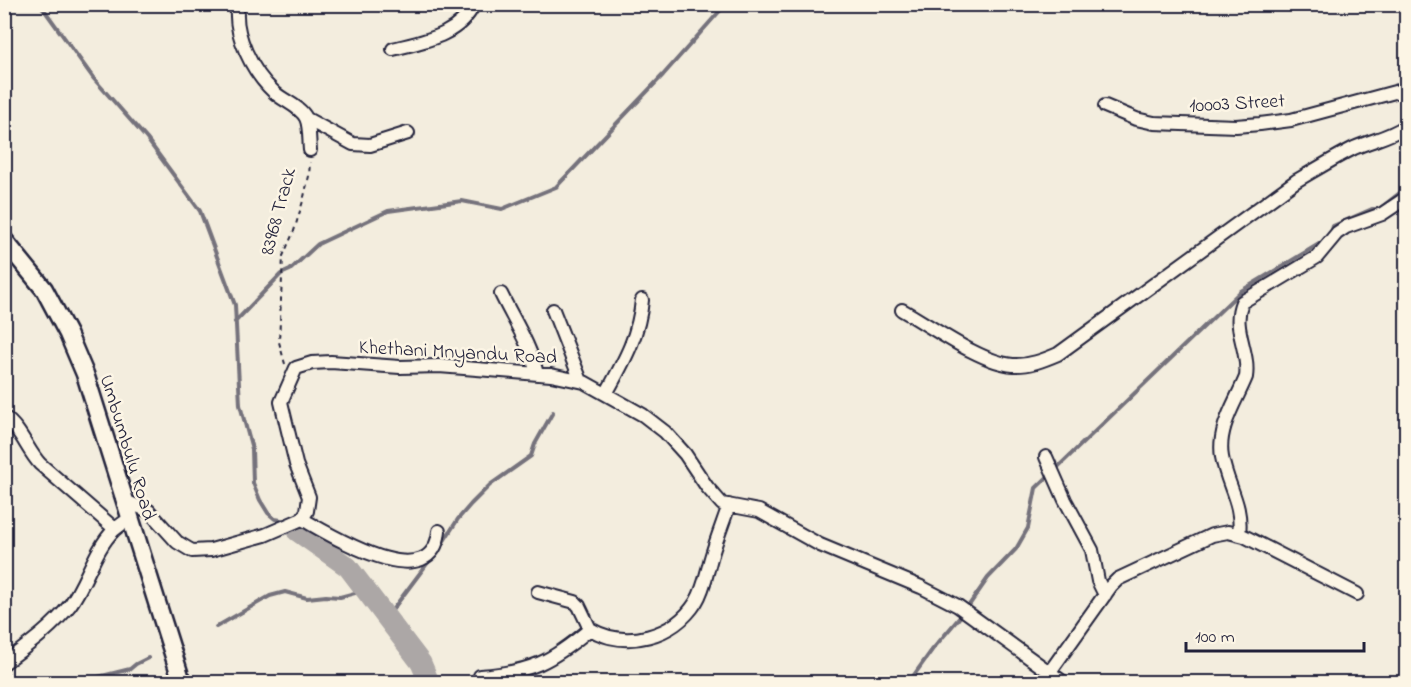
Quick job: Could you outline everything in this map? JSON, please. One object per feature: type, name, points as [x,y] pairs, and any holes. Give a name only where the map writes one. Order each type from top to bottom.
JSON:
[{"type":"main road","name":"Umbumbulu Road","points":[[4,240],[44,290],[68,334],[85,374],[182,682]]},
{"type":"street","points":[[238,4],[236,15],[253,68],[273,92],[299,110],[307,119],[353,144],[369,145],[408,133]]},
{"type":"street","points":[[393,49],[453,30],[468,16],[474,4]]},
{"type":"street","name":"10003 Street","points":[[1105,106],[1136,119],[1154,123],[1244,125],[1291,120],[1407,89]]},
{"type":"street","name":"83968 Track","points":[[307,119],[310,150]]},
{"type":"street","points":[[902,310],[985,357],[1011,365],[1039,362],[1058,354],[1296,181],[1357,147],[1393,135],[1407,126]]},
{"type":"street","points":[[1239,534],[1241,520],[1239,505],[1226,473],[1222,455],[1225,424],[1246,377],[1247,369],[1239,328],[1242,302],[1317,257],[1336,233],[1382,214],[1407,198]]},
{"type":"street","points":[[501,294],[528,343],[537,374]]},
{"type":"street","points":[[606,394],[636,334],[642,300]]},
{"type":"street","points":[[553,310],[581,381]]},
{"type":"street","name":"Khethani Mnyandu Road","points":[[289,380],[296,368],[312,363],[331,362],[400,367],[470,367],[568,377],[606,394],[665,432],[685,454],[715,498],[729,506]]},
{"type":"street","points":[[124,501],[149,511],[177,542],[192,551],[211,550],[265,535],[302,519],[307,511],[309,497],[296,464],[281,402],[289,380]]},
{"type":"street","points":[[4,417],[15,426],[40,464],[115,529]]},
{"type":"street","points":[[1046,457],[1065,500],[1092,550],[1098,581],[1105,595]]},
{"type":"street","points":[[538,592],[575,602],[590,629],[602,634],[636,640],[657,634],[673,625],[695,603],[729,506],[759,511],[820,545],[921,587],[958,606],[1063,682]]},
{"type":"street","points":[[4,663],[46,631],[69,606],[107,539],[115,529],[129,519]]},
{"type":"street","points":[[302,519],[351,546],[404,562],[420,560],[435,549],[439,531]]},
{"type":"street","points":[[1049,673],[1118,579],[1212,535],[1228,532],[1239,534],[1357,594]]},
{"type":"street","points":[[480,676],[530,669],[566,650],[590,629]]},
{"type":"path","name":"83968 Track","points":[[289,380],[279,342],[281,274],[283,256],[294,231],[309,176],[310,150]]},
{"type":"path","points":[[4,673],[16,677],[20,682]]},
{"type":"waterway","points":[[40,4],[94,79],[147,139],[200,211],[235,305],[240,405],[252,449],[253,483],[268,513],[275,519],[287,521]]},
{"type":"waterway","points":[[235,322],[281,274],[290,270],[318,244],[388,211],[462,201],[502,209],[556,187],[663,75],[726,4]]},
{"type":"waterway","points":[[1331,233],[1333,226],[1372,209],[1379,209],[1406,188]]},
{"type":"waterway","points":[[909,682],[988,578],[1016,549],[1028,528],[1036,488],[1241,291],[1324,241]]},
{"type":"waterway","points":[[437,552],[458,519],[471,504],[490,485],[531,456],[553,412]]},
{"type":"waterway","points":[[297,531],[348,567],[421,663],[429,682]]},
{"type":"waterway","points":[[387,617],[432,557]]},
{"type":"waterway","points":[[216,627],[270,596],[285,592],[307,598],[340,597],[366,590]]},
{"type":"waterway","points":[[78,682],[130,669],[148,658]]}]
